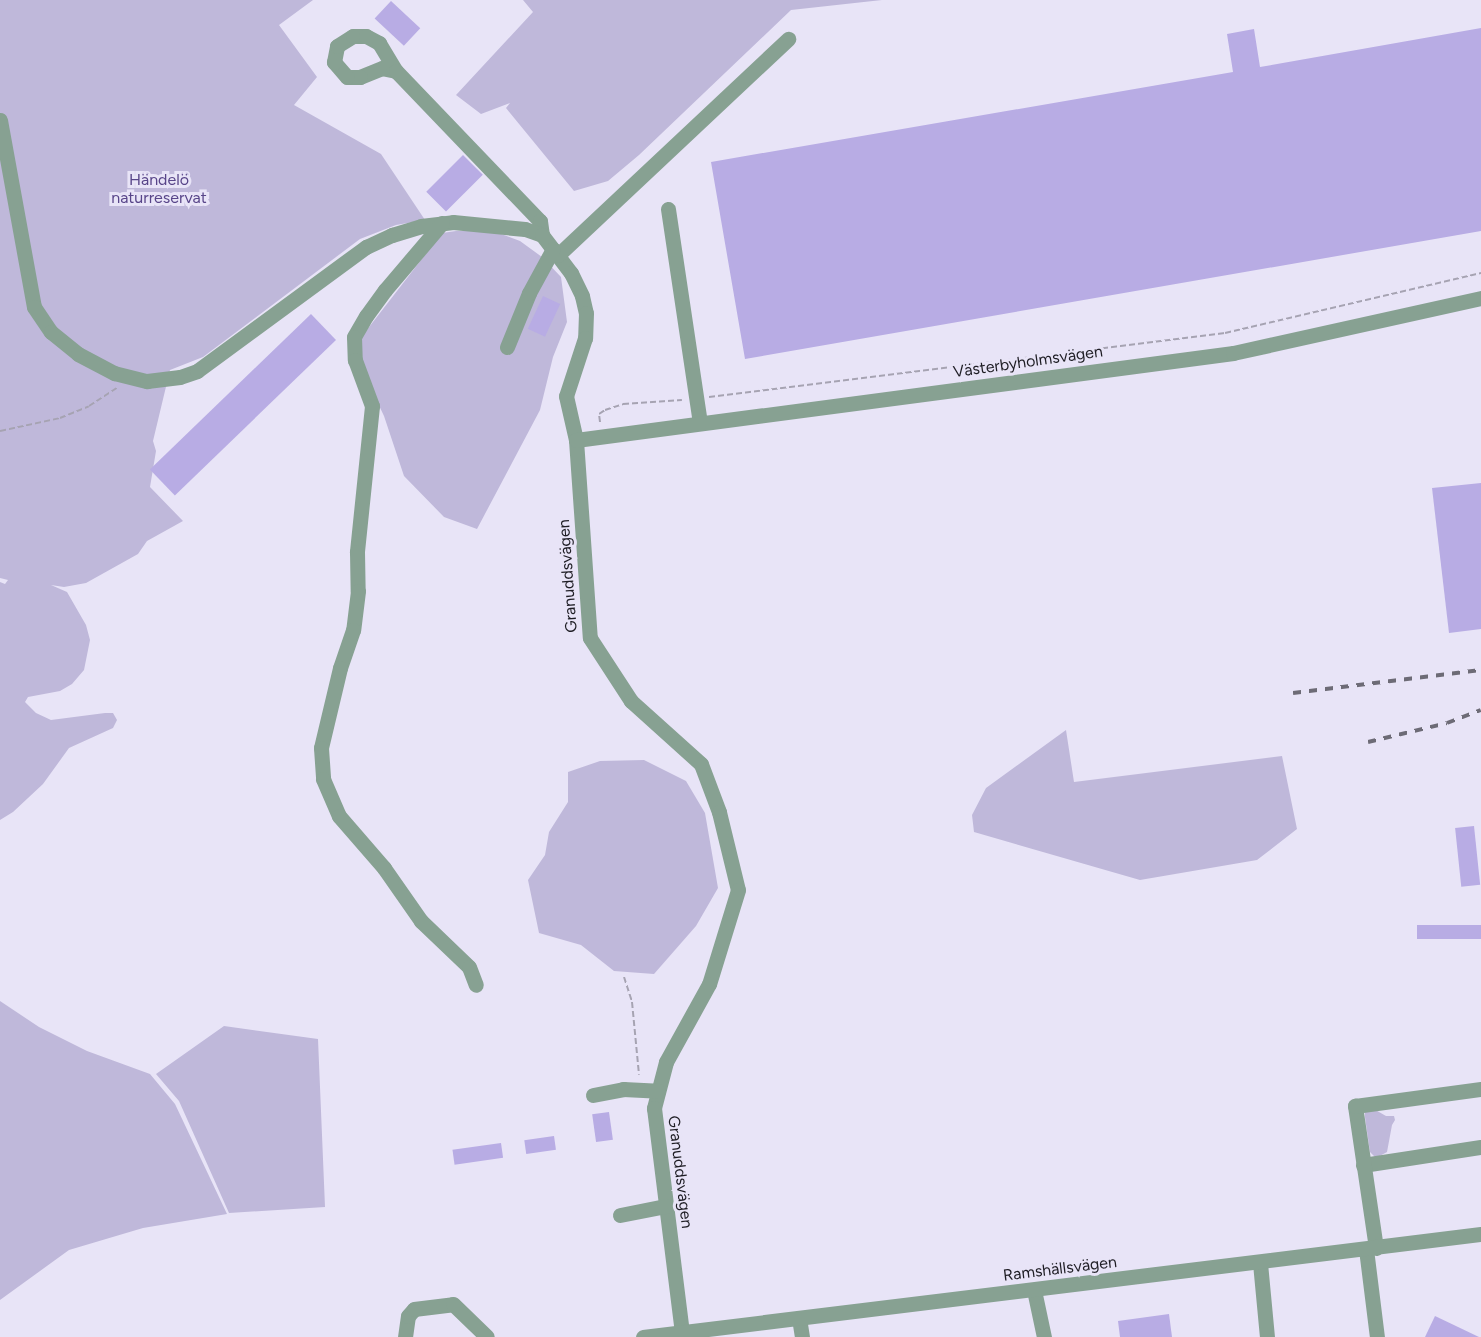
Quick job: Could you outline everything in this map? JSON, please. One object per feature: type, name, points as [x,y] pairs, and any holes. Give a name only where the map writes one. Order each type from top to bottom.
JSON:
[{"type":"street","points":[[507,347],[529,293],[556,252],[788,39]]},
{"type":"street","name":"Granuddsvägen","points":[[396,71],[540,221],[542,235],[556,252],[582,296],[586,313],[585,338],[566,396],[576,440],[590,638],[631,701],[701,764],[719,812],[738,890],[709,984],[666,1062],[654,1108],[682,1332]]},
{"type":"street","points":[[0,120],[34,307],[51,332],[78,354],[114,373],[147,381],[180,377],[197,370],[366,247],[401,232],[442,224],[492,224],[525,228],[542,235]]},
{"type":"street","points":[[668,209],[700,423]]},
{"type":"street","points":[[442,224],[379,299],[354,337],[355,360],[372,406],[357,552],[358,591],[353,630],[340,668],[321,748],[323,780],[339,816],[384,868],[421,921],[469,967],[476,985]]},
{"type":"street","name":"Västerbyholmsvägen","points":[[576,440],[1233,353],[1481,298]]},
{"type":"street","points":[[593,1095],[623,1089],[658,1091]]},
{"type":"street","points":[[1377,1337],[1371,1248],[1355,1106],[1481,1089]]},
{"type":"street","points":[[1363,1165],[1481,1147]]},
{"type":"street","points":[[620,1215],[666,1206]]},
{"type":"street","name":"Ramshällsvägen","points":[[643,1337],[1260,1263],[1481,1234]]},
{"type":"street","points":[[1260,1263],[1267,1337]]},
{"type":"street","points":[[1034,1290],[1044,1337]]},
{"type":"street","points":[[405,1337],[408,1316],[414,1309],[453,1304],[487,1337]]},
{"type":"street","points":[[799,1318],[802,1337]]},
{"type":"path","points":[[603,436],[599,414],[623,404],[698,398],[1225,333],[1481,273]]},
{"type":"path","points":[[0,432],[70,414],[89,406],[132,377]]},
{"type":"path","points":[[624,977],[632,1002],[640,1090]]},
{"type":"green space","name":"Händelö naturreservat","points":[[0,0],[313,0],[279,25],[317,77],[294,105],[381,154],[425,220],[396,225],[360,239],[203,357],[170,370],[153,441],[156,451],[150,487],[183,521],[147,541],[138,554],[86,583],[64,587],[51,585],[67,592],[86,625],[90,640],[84,670],[72,684],[60,691],[28,697],[25,702],[36,713],[51,720],[113,713],[117,720],[113,728],[69,748],[43,784],[13,812],[0,820],[0,582],[5,584],[8,580],[0,578]]},
{"type":"green space","points":[[523,0],[882,0],[791,10],[639,155],[608,181],[574,191],[506,108],[510,103],[481,114],[456,95],[533,12]]},
{"type":"green space","points":[[493,231],[520,241],[542,257],[561,277],[567,322],[553,357],[540,410],[477,529],[444,517],[404,476],[384,416],[362,370],[359,340],[442,233]]},
{"type":"green space","points":[[1066,730],[1074,782],[1282,756],[1297,829],[1257,860],[1140,880],[974,832],[972,815],[986,788]]},
{"type":"green space","points":[[644,760],[686,781],[705,813],[718,888],[696,926],[654,974],[614,971],[581,945],[539,933],[528,880],[545,855],[549,832],[568,802],[568,772],[600,761]]},
{"type":"green space","points":[[0,1001],[39,1027],[87,1051],[150,1074],[175,1104],[227,1214],[143,1228],[69,1250],[0,1300]]},
{"type":"green space","points":[[224,1026],[318,1039],[325,1207],[229,1213],[179,1101],[156,1074]]},
{"type":"green space","points":[[1372,1108],[1386,1116],[1394,1116],[1395,1120],[1387,1152],[1376,1158],[1370,1152],[1365,1117],[1365,1112]]},
{"type":"building","points":[[391,1],[420,28],[404,46],[375,19]]},
{"type":"building","points":[[1481,28],[1481,231],[745,359],[711,162],[1233,72],[1227,34],[1254,29],[1260,67]]},
{"type":"building","points":[[463,155],[483,175],[446,212],[426,192]]},
{"type":"building","points":[[543,296],[560,304],[545,337],[528,329]]},
{"type":"building","points":[[311,314],[336,340],[175,495],[150,470]]},
{"type":"building","points":[[1481,483],[1481,629],[1449,633],[1432,488]]},
{"type":"building","points":[[1474,826],[1480,885],[1461,887],[1455,828]]},
{"type":"building","points":[[1417,925],[1481,925],[1481,939],[1417,939]]},
{"type":"building","points":[[609,1112],[613,1140],[596,1142],[592,1114]]},
{"type":"building","points":[[554,1136],[556,1150],[526,1154],[524,1140]]},
{"type":"building","points":[[501,1143],[503,1158],[455,1165],[452,1150]]},
{"type":"building","points":[[1169,1314],[1172,1337],[1120,1337],[1118,1321]]},
{"type":"building","points":[[1435,1316],[1479,1337],[1425,1337]]},
{"type":"railway","points":[[1293,693],[1481,670]]},
{"type":"railway","points":[[1368,742],[1447,723],[1481,710]]}]
